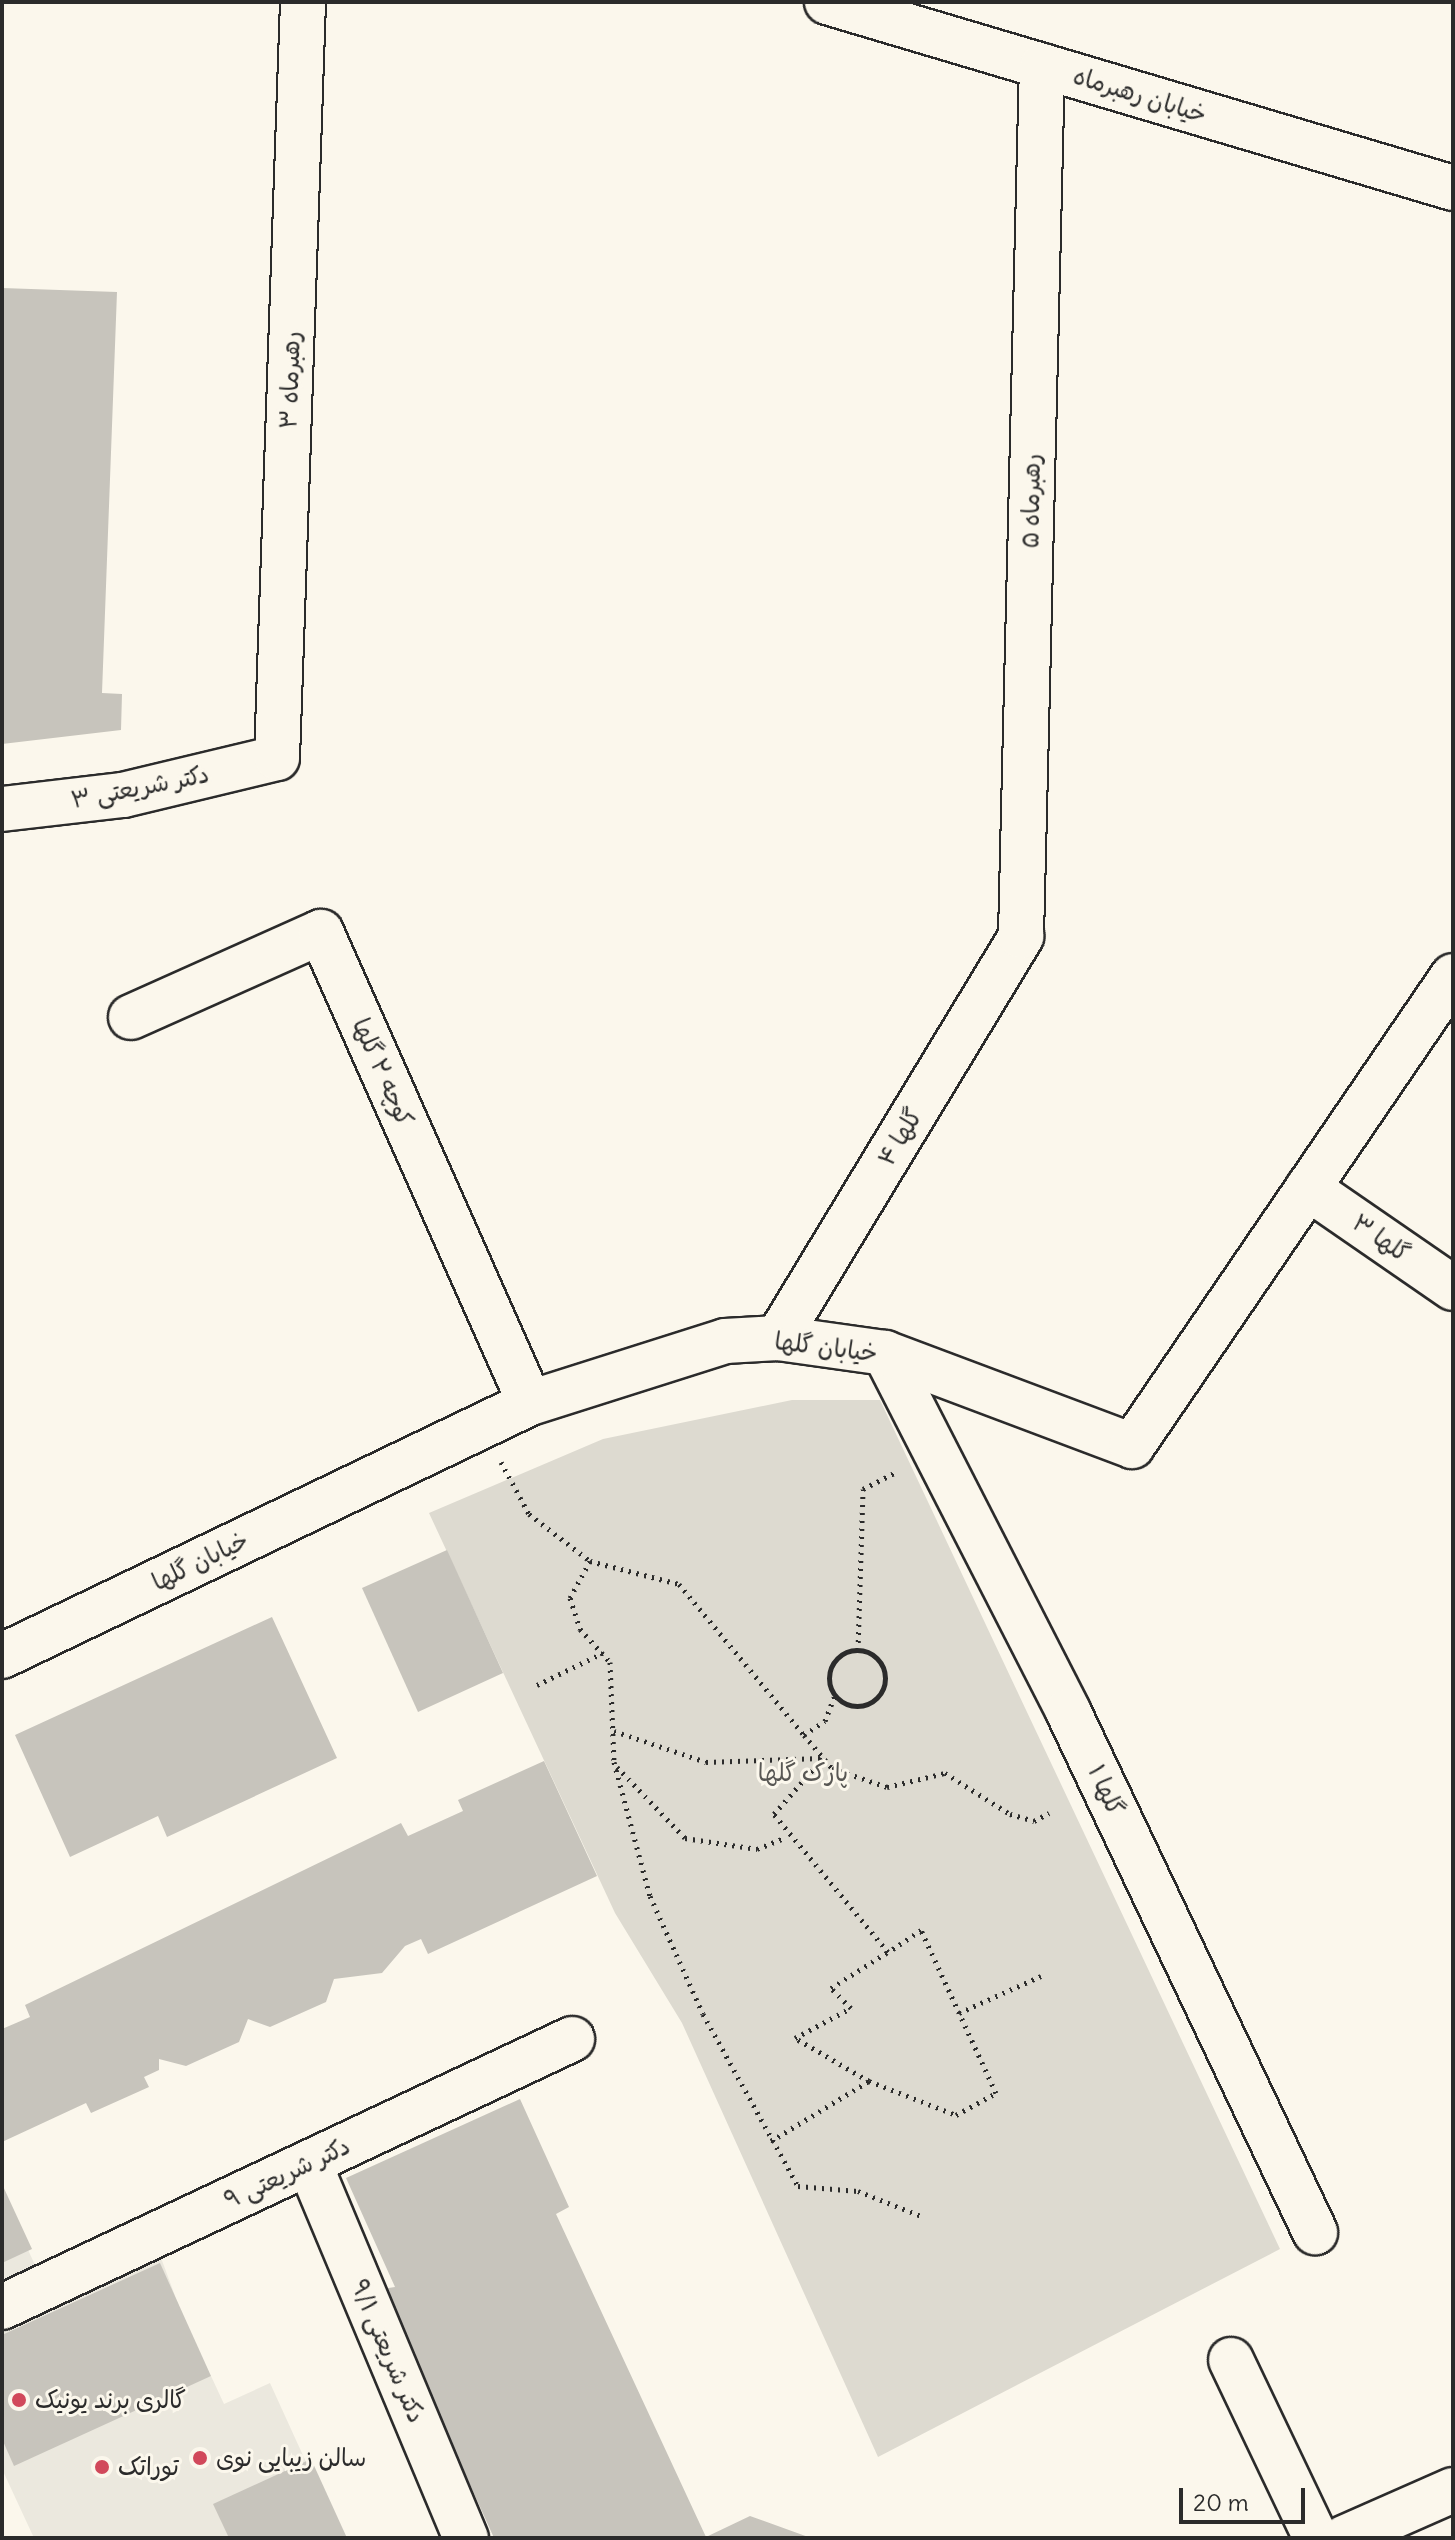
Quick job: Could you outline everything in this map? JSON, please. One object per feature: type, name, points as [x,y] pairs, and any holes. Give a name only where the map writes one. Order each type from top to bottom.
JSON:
[{"type":"street","name":"۳ رهبرماه","points":[[277,758],[303,2]]},
{"type":"street","name":"خیابان رهبرماه","points":[[827,2],[1453,188]]},
{"type":"street","name":"۵ رهبرماه","points":[[1021,936],[1042,66]]},
{"type":"street","name":"۳ دکتر شریعتی","points":[[2,809],[123,795],[277,758]]},
{"type":"street","name":"کوچه ۲ گلها","points":[[131,1017],[321,932],[530,1403]]},
{"type":"street","name":"۴ گلها","points":[[778,1338],[1021,936]]},
{"type":"street","name":"خیابان گلها","points":[[2,1656],[530,1403],[725,1341],[778,1338],[885,1353],[1132,1446],[1453,976]]},
{"type":"street","name":"۳ گلها","points":[[1308,1188],[1453,1288]]},
{"type":"street","name":"۱ گلها","points":[[885,1353],[1068,1711],[1315,2232]]},
{"type":"street","name":"دکتر شریعتی ۹","points":[[2,2307],[572,2039]]},
{"type":"street","name":"دکتر شریعتی ۹/۱","points":[[309,2163],[466,2538]]},
{"type":"street","points":[[1231,2360],[1316,2538]]},
{"type":"street","points":[[1344,2538],[1453,2490]]},
{"type":"path","points":[[483,1426],[529,1514],[590,1561],[679,1584],[823,1758],[887,1787],[945,1773],[1010,1814],[1034,1821],[1049,1813]]},
{"type":"path","points":[[858,1650],[863,1489],[935,1452]]},
{"type":"path","points":[[590,1561],[570,1598],[580,1629],[610,1662],[614,1762],[650,1896],[771,2141],[798,2186],[858,2191],[921,2216]]},
{"type":"path","points":[[804,1735],[825,1721],[835,1695],[829,1678],[834,1661],[858,1650]]},
{"type":"path","points":[[835,1695],[860,1705],[882,1690],[881,1663],[858,1650]]},
{"type":"path","points":[[537,1685],[603,1653]]},
{"type":"path","points":[[613,1731],[706,1762],[823,1758]]},
{"type":"path","points":[[823,1758],[774,1814],[786,1837],[888,1952]]},
{"type":"path","points":[[614,1762],[638,1796],[685,1838],[757,1849],[786,1837]]},
{"type":"path","points":[[921,1930],[996,2093],[956,2115],[869,2081],[795,2038],[851,2008],[831,1988],[888,1952],[921,1930]]},
{"type":"path","points":[[959,2013],[1041,1976]]},
{"type":"path","points":[[771,2141],[869,2081]]},
{"type":"shaded area","points":[[2,2193],[51,2300],[157,2247],[205,2377],[211,2376],[224,2404],[270,2383],[306,2462],[265,2538],[34,2538],[2,2469]]},
{"type":"green space","name":"پارک گلها","points":[[792,1400],[880,1400],[1280,2249],[878,2457],[682,2023],[615,1913],[429,1513],[603,1439]]},
{"type":"building","points":[[2,288],[117,292],[102,693],[122,694],[121,730],[2,744]]},
{"type":"building","points":[[447,1550],[503,1673],[418,1712],[362,1588]]},
{"type":"building","points":[[272,1617],[337,1758],[167,1837],[158,1816],[70,1857],[15,1735]]},
{"type":"building","points":[[544,1761],[597,1876],[428,1954],[421,1939],[405,1946],[382,1973],[334,1979],[326,2002],[270,2027],[248,2019],[239,2042],[186,2066],[159,2059],[159,2070],[144,2077],[149,2087],[91,2113],[86,2103],[2,2142],[2,2029],[30,2017],[25,2005],[401,1823],[408,1836],[463,1811],[458,1800]]},
{"type":"building","points":[[520,2099],[569,2207],[556,2214],[706,2537],[750,2516],[811,2538],[494,2538],[382,2289],[395,2287],[346,2178]]},
{"type":"building","points":[[2,2184],[32,2249],[2,2263]]},
{"type":"building","points":[[160,2263],[211,2376],[14,2466],[2,2439],[2,2335]]},
{"type":"building","points":[[311,2459],[347,2538],[229,2538],[213,2504]]},
{"type":"place","name":"گالری برند یونیک","points":[[19,2400]]},
{"type":"place","name":"سالن زیبایی نوی","points":[[200,2458]]},
{"type":"place","name":"توراتک","points":[[102,2467]]}]
